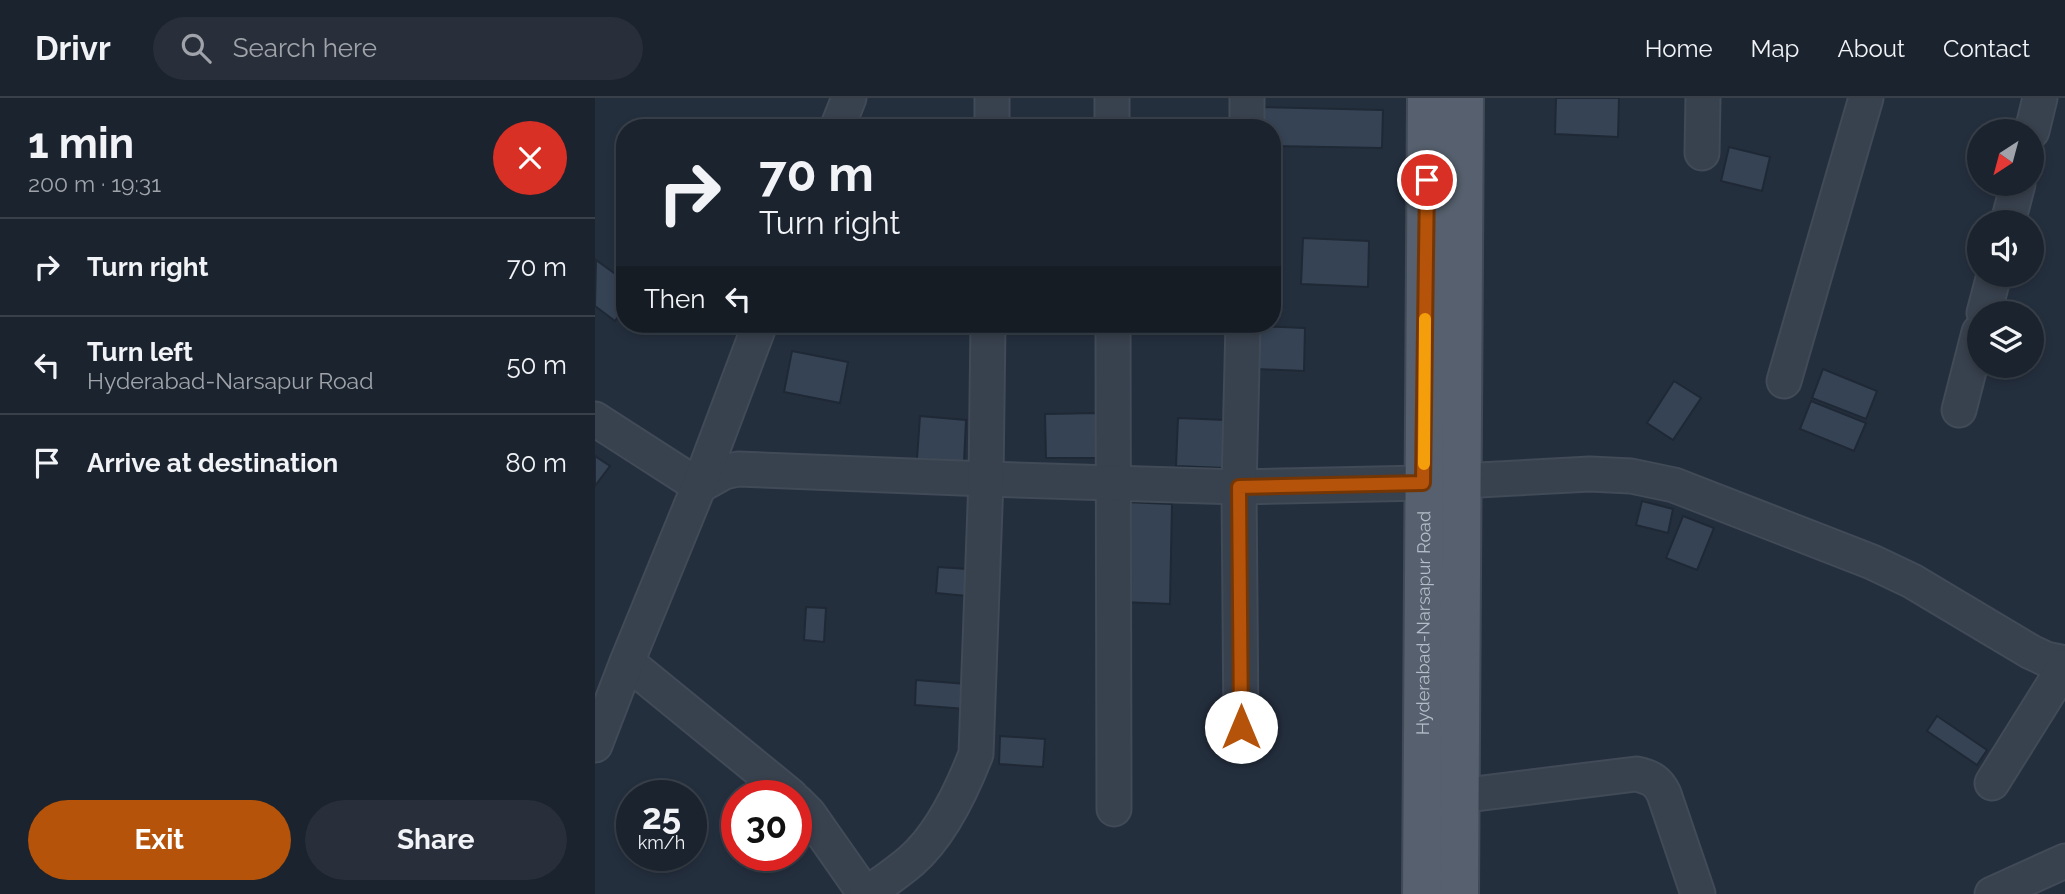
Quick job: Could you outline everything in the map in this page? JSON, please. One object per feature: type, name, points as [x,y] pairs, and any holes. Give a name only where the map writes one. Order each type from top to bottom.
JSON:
[{"type":"main road","name":"Hyderabad-Narsapur Road","points":[[1427,98],[1442,482],[1459,796],[1459,894]]},
{"type":"main road","name":"Hyderabad-Narsapur Road","points":[[1422,894],[1464,98]]},
{"type":"street","points":[[841,119],[849,98]]},
{"type":"street","points":[[992,98],[992,119]]},
{"type":"street","points":[[1112,98],[1112,119]]},
{"type":"street","points":[[1247,98],[1247,119]]},
{"type":"street","points":[[1702,153],[1703,98]]},
{"type":"street","points":[[1784,381],[1866,98]]},
{"type":"street","points":[[2035,119],[2041,98]]},
{"type":"street","points":[[595,746],[699,486],[757,333]]},
{"type":"street","points":[[812,819],[866,894],[913,859],[940,826],[963,788],[976,754],[986,480],[988,333]]},
{"type":"street","points":[[1113,333],[1114,809]]},
{"type":"street","points":[[1241,727],[1239,487],[1243,333]]},
{"type":"street","points":[[1959,410],[1967,378]]},
{"type":"street","points":[[595,419],[699,486]]},
{"type":"street","points":[[699,486],[724,472],[738,468],[986,480],[1239,487],[1442,482],[1590,474],[1631,476],[1674,485],[1872,562],[1912,581],[2031,652],[2065,664],[1992,783]]},
{"type":"street","points":[[627,662],[771,780]]},
{"type":"street","points":[[1459,796],[1636,774],[1647,777],[1658,782],[1664,794],[1698,894]]},
{"type":"street","points":[[1992,894],[2065,861]]},
{"type":"building","points":[[1556,98],[1619,98],[1618,137],[1555,134]]},
{"type":"building","points":[[1257,107],[1383,110],[1382,148],[1281,146],[1281,119],[1256,119]]},
{"type":"building","points":[[1729,147],[1770,157],[1762,191],[1721,181]]},
{"type":"building","points":[[1303,238],[1369,241],[1368,287],[1301,284]]},
{"type":"building","points":[[596,260],[616,274],[616,320],[595,306]]},
{"type":"building","points":[[1281,327],[1305,328],[1304,371],[1257,369],[1259,333],[1281,333]]},
{"type":"building","points":[[792,351],[848,362],[840,403],[784,392]]},
{"type":"building","points":[[1823,369],[1877,391],[1866,419],[1812,398]]},
{"type":"building","points":[[1674,381],[1701,398],[1673,440],[1647,423]]},
{"type":"building","points":[[1811,401],[1866,423],[1854,451],[1800,429]]},
{"type":"building","points":[[1098,413],[1099,458],[1046,458],[1045,414]]},
{"type":"building","points":[[920,416],[966,420],[964,462],[917,459]]},
{"type":"building","points":[[1178,418],[1226,420],[1224,468],[1176,466]]},
{"type":"building","points":[[595,456],[610,466],[595,486]]},
{"type":"building","points":[[1642,501],[1673,509],[1668,533],[1636,525]]},
{"type":"building","points":[[1125,502],[1172,504],[1170,604],[1122,602]]},
{"type":"building","points":[[1683,516],[1714,528],[1697,570],[1666,558]]},
{"type":"building","points":[[938,567],[968,569],[967,596],[936,593]]},
{"type":"building","points":[[806,607],[826,608],[824,642],[804,640]]},
{"type":"building","points":[[916,680],[967,684],[965,709],[915,705]]},
{"type":"building","points":[[1937,716],[1987,750],[1977,765],[1927,731]]},
{"type":"building","points":[[1000,736],[1045,739],[1043,767],[999,764]]},
{"type":"slow traffic","points":[[1424,464],[1425,319]]},
{"type":"route","points":[[1241,727],[1239,487],[1423,483],[1427,180]]}]
